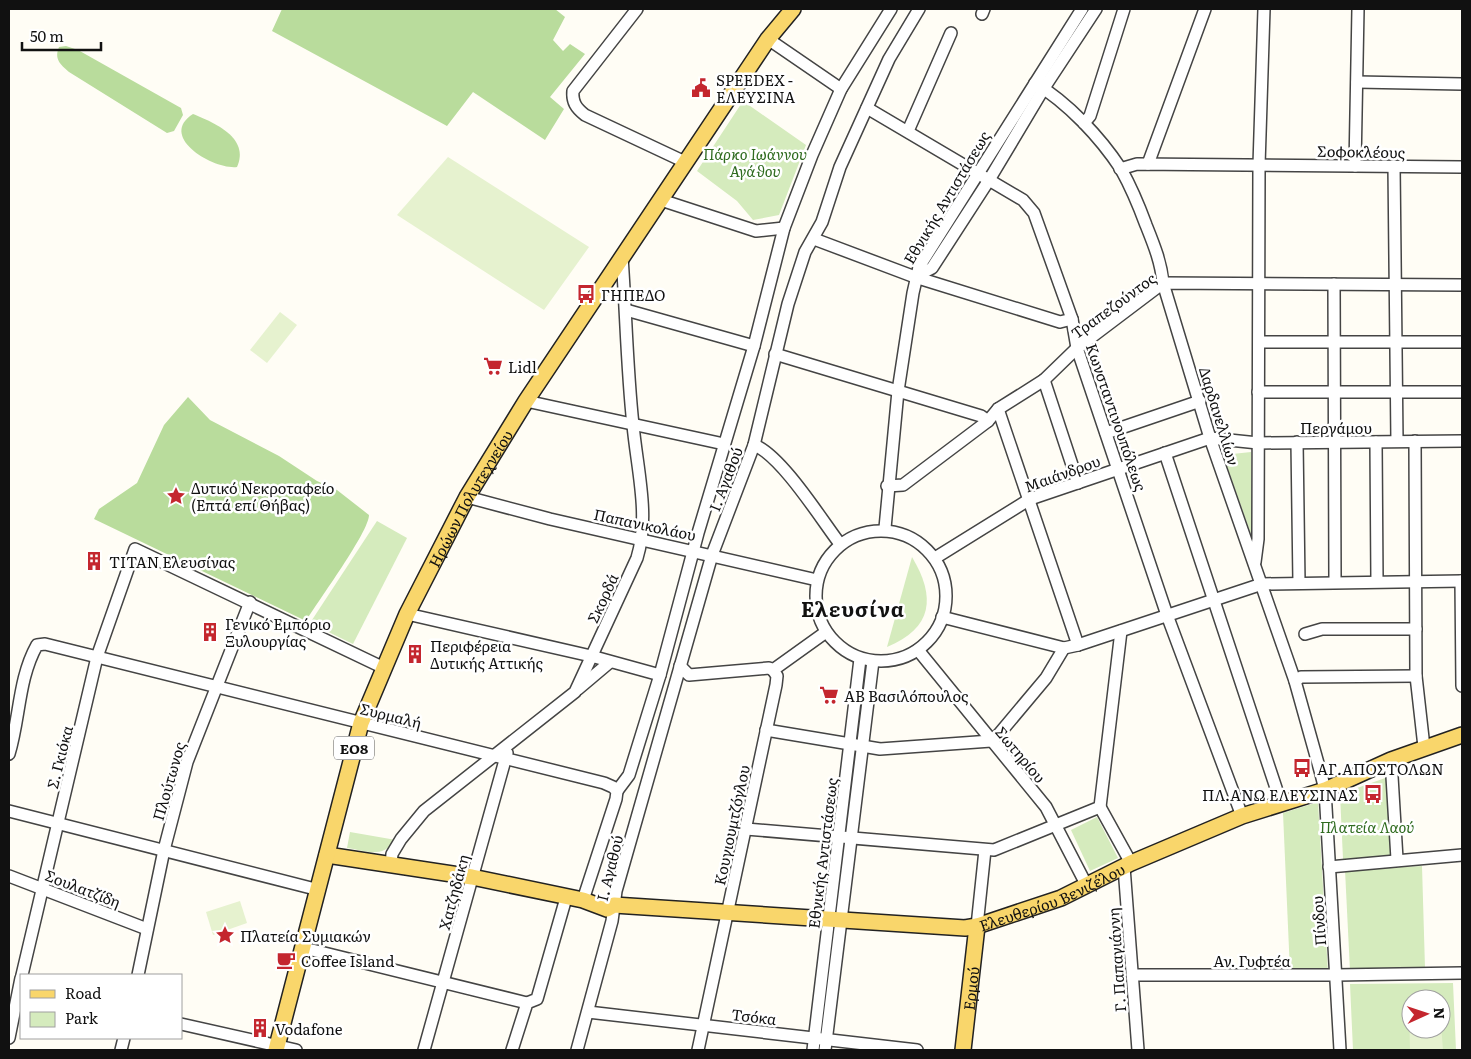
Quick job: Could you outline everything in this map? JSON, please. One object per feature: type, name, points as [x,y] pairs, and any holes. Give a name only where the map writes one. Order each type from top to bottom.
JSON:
[{"type":"main road","name":"Ηρώων Πολυτεχνείου","points":[[276,1048],[304,948],[361,723],[407,614],[467,496],[526,401],[768,39],[793,9]]},
{"type":"main road","name":"Ελευθερίου Βενιζέλου","points":[[583,900],[608,909],[614,905],[965,928],[977,926],[1030,909],[1087,886],[1127,865],[1242,816],[1325,790],[1391,760],[1462,735]]},
{"type":"main road","points":[[328,855],[472,877],[583,900]]},
{"type":"main road","name":"Ερμού","points":[[963,1050],[977,926]]},
{"type":"street","points":[[637,9],[573,90],[574,102],[577,109],[585,115],[685,162]]},
{"type":"street","points":[[583,900],[612,815],[617,791],[629,776],[660,675],[724,444],[754,346],[784,228],[812,155],[841,89],[891,9]]},
{"type":"street","name":"Ι. Αγαθού","points":[[577,1050],[614,905],[680,666],[712,555],[754,445],[775,354],[805,252],[822,222],[840,167],[889,59],[919,9]]},
{"type":"street","name":"Εθνικής Αντιστάσεως","points":[[915,277],[932,268],[989,180],[1082,9]]},
{"type":"street","name":"Εθνικής Αντιστάσεως","points":[[915,277],[932,244],[977,174],[1096,9]]},
{"type":"street","points":[[1084,123],[1090,116],[1124,9]]},
{"type":"street","points":[[1148,164],[1205,9]]},
{"type":"street","points":[[1255,564],[1258,539],[1259,164],[1264,9]]},
{"type":"street","points":[[1355,166],[1358,9]]},
{"type":"street","points":[[908,131],[951,33]]},
{"type":"street","points":[[768,39],[841,89]]},
{"type":"street","points":[[1357,82],[1462,84]]},
{"type":"street","name":"Δαρδανελλίων","points":[[1040,85],[1069,107],[1120,169],[1136,199],[1162,263],[1164,283],[1210,438],[1295,681],[1325,790]]},
{"type":"street","name":"Κωνσταντινουπόλεως","points":[[867,108],[1023,200],[1034,213],[1072,319],[1078,348],[1167,615],[1242,816]]},
{"type":"street","name":"Σοφοκλέους","points":[[1120,169],[1128,165],[1148,164],[1462,167]]},
{"type":"street","points":[[1394,166],[1396,441]]},
{"type":"street","points":[[661,200],[756,231],[784,228]]},
{"type":"street","points":[[814,239],[915,277],[1060,322],[1072,319]]},
{"type":"street","name":"Σκορδά","points":[[390,864],[392,854],[401,839],[424,811],[575,692],[637,558],[643,540],[643,519],[632,424],[622,257]]},
{"type":"street","points":[[885,528],[887,486],[898,391],[915,277]]},
{"type":"street","name":"Τραπεζούντος","points":[[887,486],[903,484],[988,421],[998,409],[1044,380],[1078,348],[1164,283],[1462,284]]},
{"type":"street","points":[[1334,284],[1335,582]]},
{"type":"street","points":[[626,310],[754,346]]},
{"type":"street","points":[[1259,342],[1462,342]]},
{"type":"street","points":[[775,354],[980,416],[988,421]]},
{"type":"street","points":[[1044,380],[1078,483]]},
{"type":"street","points":[[1258,392],[1462,392]]},
{"type":"street","points":[[526,401],[724,444]]},
{"type":"street","points":[[1106,433],[1200,401]]},
{"type":"street","points":[[998,409],[1078,645]]},
{"type":"street","name":"Μαιάνδρου","points":[[935,558],[1030,499],[1210,438]]},
{"type":"street","name":"Περγάμου","points":[[1210,438],[1258,443],[1462,441]]},
{"type":"street","points":[[1415,441],[1416,676],[1424,747]]},
{"type":"street","points":[[1297,442],[1298,583]]},
{"type":"street","points":[[1376,442],[1377,581]]},
{"type":"street","points":[[754,445],[762,448],[776,460],[840,544]]},
{"type":"street","points":[[1165,453],[1215,599],[1281,803]]},
{"type":"street","name":"Παπανικολάου","points":[[467,496],[550,519],[694,550],[817,580]]},
{"type":"street","points":[[885,528],[908,536],[935,558],[945,582],[946,602],[942,617],[932,637],[918,650],[899,659],[873,661],[860,659],[845,651],[826,632],[815,600],[817,580],[826,560],[840,544],[855,535],[885,528]]},
{"type":"street","name":"Σ. Γκιόκα","points":[[23,974],[41,888],[97,658],[135,549],[250,602]]},
{"type":"street","points":[[942,617],[1064,648],[1262,584],[1462,581],[1462,686]]},
{"type":"street","points":[[250,602],[384,668]]},
{"type":"street","name":"Πλούτωνος","points":[[138,974],[164,850],[187,762],[250,602]]},
{"type":"street","points":[[407,614],[591,656],[660,675]]},
{"type":"street","points":[[1306,634],[1322,630],[1416,629]]},
{"type":"street","points":[[1121,631],[1100,806],[1127,865]]},
{"type":"street","points":[[680,666],[689,675],[769,668],[773,670],[826,632]]},
{"type":"street","name":"Συρμαλή","points":[[9,754],[15,735],[24,675],[37,646],[45,644],[604,783],[617,791]]},
{"type":"street","points":[[766,730],[880,749],[991,741],[1046,678],[1064,648]]},
{"type":"street","name":"Σωτηρίου","points":[[918,650],[1046,807],[1087,886]]},
{"type":"street","name":"Εθνικής Αντιστάσεως","points":[[825,1045],[840,837],[860,659]]},
{"type":"street","name":"Εθνικής Αντιστάσεως","points":[[813,1050],[835,920],[852,838],[873,661]]},
{"type":"street","points":[[575,692],[610,662]]},
{"type":"street","name":"Κουγιουμτζόγλου","points":[[698,1050],[776,685],[777,676],[773,670]]},
{"type":"street","points":[[1295,681],[1301,677],[1416,676]]},
{"type":"street","name":"Χατζηδάκη","points":[[424,1050],[511,742]]},
{"type":"street","points":[[1391,760],[1397,859]]},
{"type":"street","name":"Πίνδου","points":[[1325,790],[1340,1050]]},
{"type":"street","points":[[746,829],[994,850],[1100,806]]},
{"type":"street","points":[[9,811],[319,890]]},
{"type":"street","points":[[977,926],[985,850]]},
{"type":"street","points":[[1329,867],[1397,859],[1462,855]]},
{"type":"street","name":"Γ. Παπαγιάννη","points":[[1127,865],[1132,975],[1138,1050]]},
{"type":"street","name":"Σουλατζίδη","points":[[9,876],[147,929]]},
{"type":"street","points":[[304,948],[526,1003],[537,999],[566,898]]},
{"type":"street","name":"Αν. Γυφτέα","points":[[1132,975],[1336,976],[1462,973]]},
{"type":"street","name":"Σ. Γκιόκα","points":[[9,1038],[20,987]]},
{"type":"street","points":[[512,1050],[526,1003]]},
{"type":"street","name":"Τσόκα","points":[[588,1012],[814,1038],[825,1045],[917,1050]]},
{"type":"street","points":[[182,1024],[276,1048],[296,1050]]},
{"type":"green space","points":[[282,9],[555,9],[565,17],[553,40],[563,51],[570,44],[585,54],[550,97],[564,109],[545,140],[473,92],[447,126],[272,31]]},
{"type":"green space","points":[[66,46],[78,50],[181,108],[183,115],[174,131],[167,133],[69,72],[61,64],[57,55],[59,47]]},
{"type":"green space","name":"Πάρκο Ιωάννου Αγάθου","points":[[743,101],[806,145],[779,215],[753,220],[737,201],[697,171]]},
{"type":"green space","points":[[193,114],[220,127],[235,140],[239,148],[240,157],[237,167],[227,167],[203,158],[185,142],[181,132],[184,123]]},
{"type":"green space","points":[[448,157],[589,247],[544,310],[397,215]]},
{"type":"green space","points":[[280,312],[297,325],[267,363],[250,350]]},
{"type":"green space","points":[[188,397],[210,420],[279,456],[317,481],[337,490],[369,515],[361,536],[306,621],[94,519],[99,509],[137,483],[164,425]]},
{"type":"green space","points":[[1251,452],[1252,537],[1223,455]]},
{"type":"green space","points":[[377,521],[407,538],[353,644],[310,623]]},
{"type":"green space","points":[[912,557],[925,585],[926,610],[914,631],[887,647]]},
{"type":"green space","name":"Πλατεία Λαού","points":[[1391,776],[1394,857],[1343,859],[1340,794]]},
{"type":"green space","points":[[1318,802],[1328,973],[1290,972],[1283,813]]},
{"type":"green space","points":[[1097,817],[1118,858],[1090,871],[1071,830]]},
{"type":"green space","points":[[350,832],[396,840],[385,850],[368,852],[347,848]]},
{"type":"green space","points":[[1422,866],[1425,968],[1350,971],[1345,870]]},
{"type":"green space","points":[[240,901],[247,923],[213,935],[206,912]]},
{"type":"green space","points":[[1453,983],[1456,1050],[1353,1050],[1350,984]]},
{"type":"green space","points":[[1410,1039],[1442,1039],[1443,1050],[1410,1050]]},
{"type":"place","name":"SPEEDEX - ΕΛΕΥΣΙΝΑ","points":[[701,88]]},
{"type":"place","name":"ΓΗΠΕΔΟ","points":[[586,294]]},
{"type":"place","name":"Lidl","points":[[493,366]]},
{"type":"place","name":"Δυτικό Νεκροταφείο (Επτά επί Θήβας)","points":[[176,496]]},
{"type":"place","name":"TITAN Ελευσίνας","points":[[94,561]]},
{"type":"place","name":"Γενικό Εμπόριο Ξυλουργίας","points":[[210,632]]},
{"type":"place","name":"Περιφέρεια Δυτικής Αττικής","points":[[415,654]]},
{"type":"place","name":"ΑΒ Βασιλόπουλος","points":[[829,695]]},
{"type":"place","name":"ΑΓ.ΑΠΟΣΤΟΛΩΝ","points":[[1302,768]]},
{"type":"place","name":"ΠΛ.ΑΝΩ ΕΛΕΥΣΙΝΑΣ","points":[[1373,794]]},
{"type":"place","name":"Πλατεία Συμιακών","points":[[225,935]]},
{"type":"place","name":"Coffee Island","points":[[286,960]]},
{"type":"place","name":"Vodafone","points":[[260,1028]]},
{"type":"district","name":"Ελευσίνα","points":[[853,608]]}]
